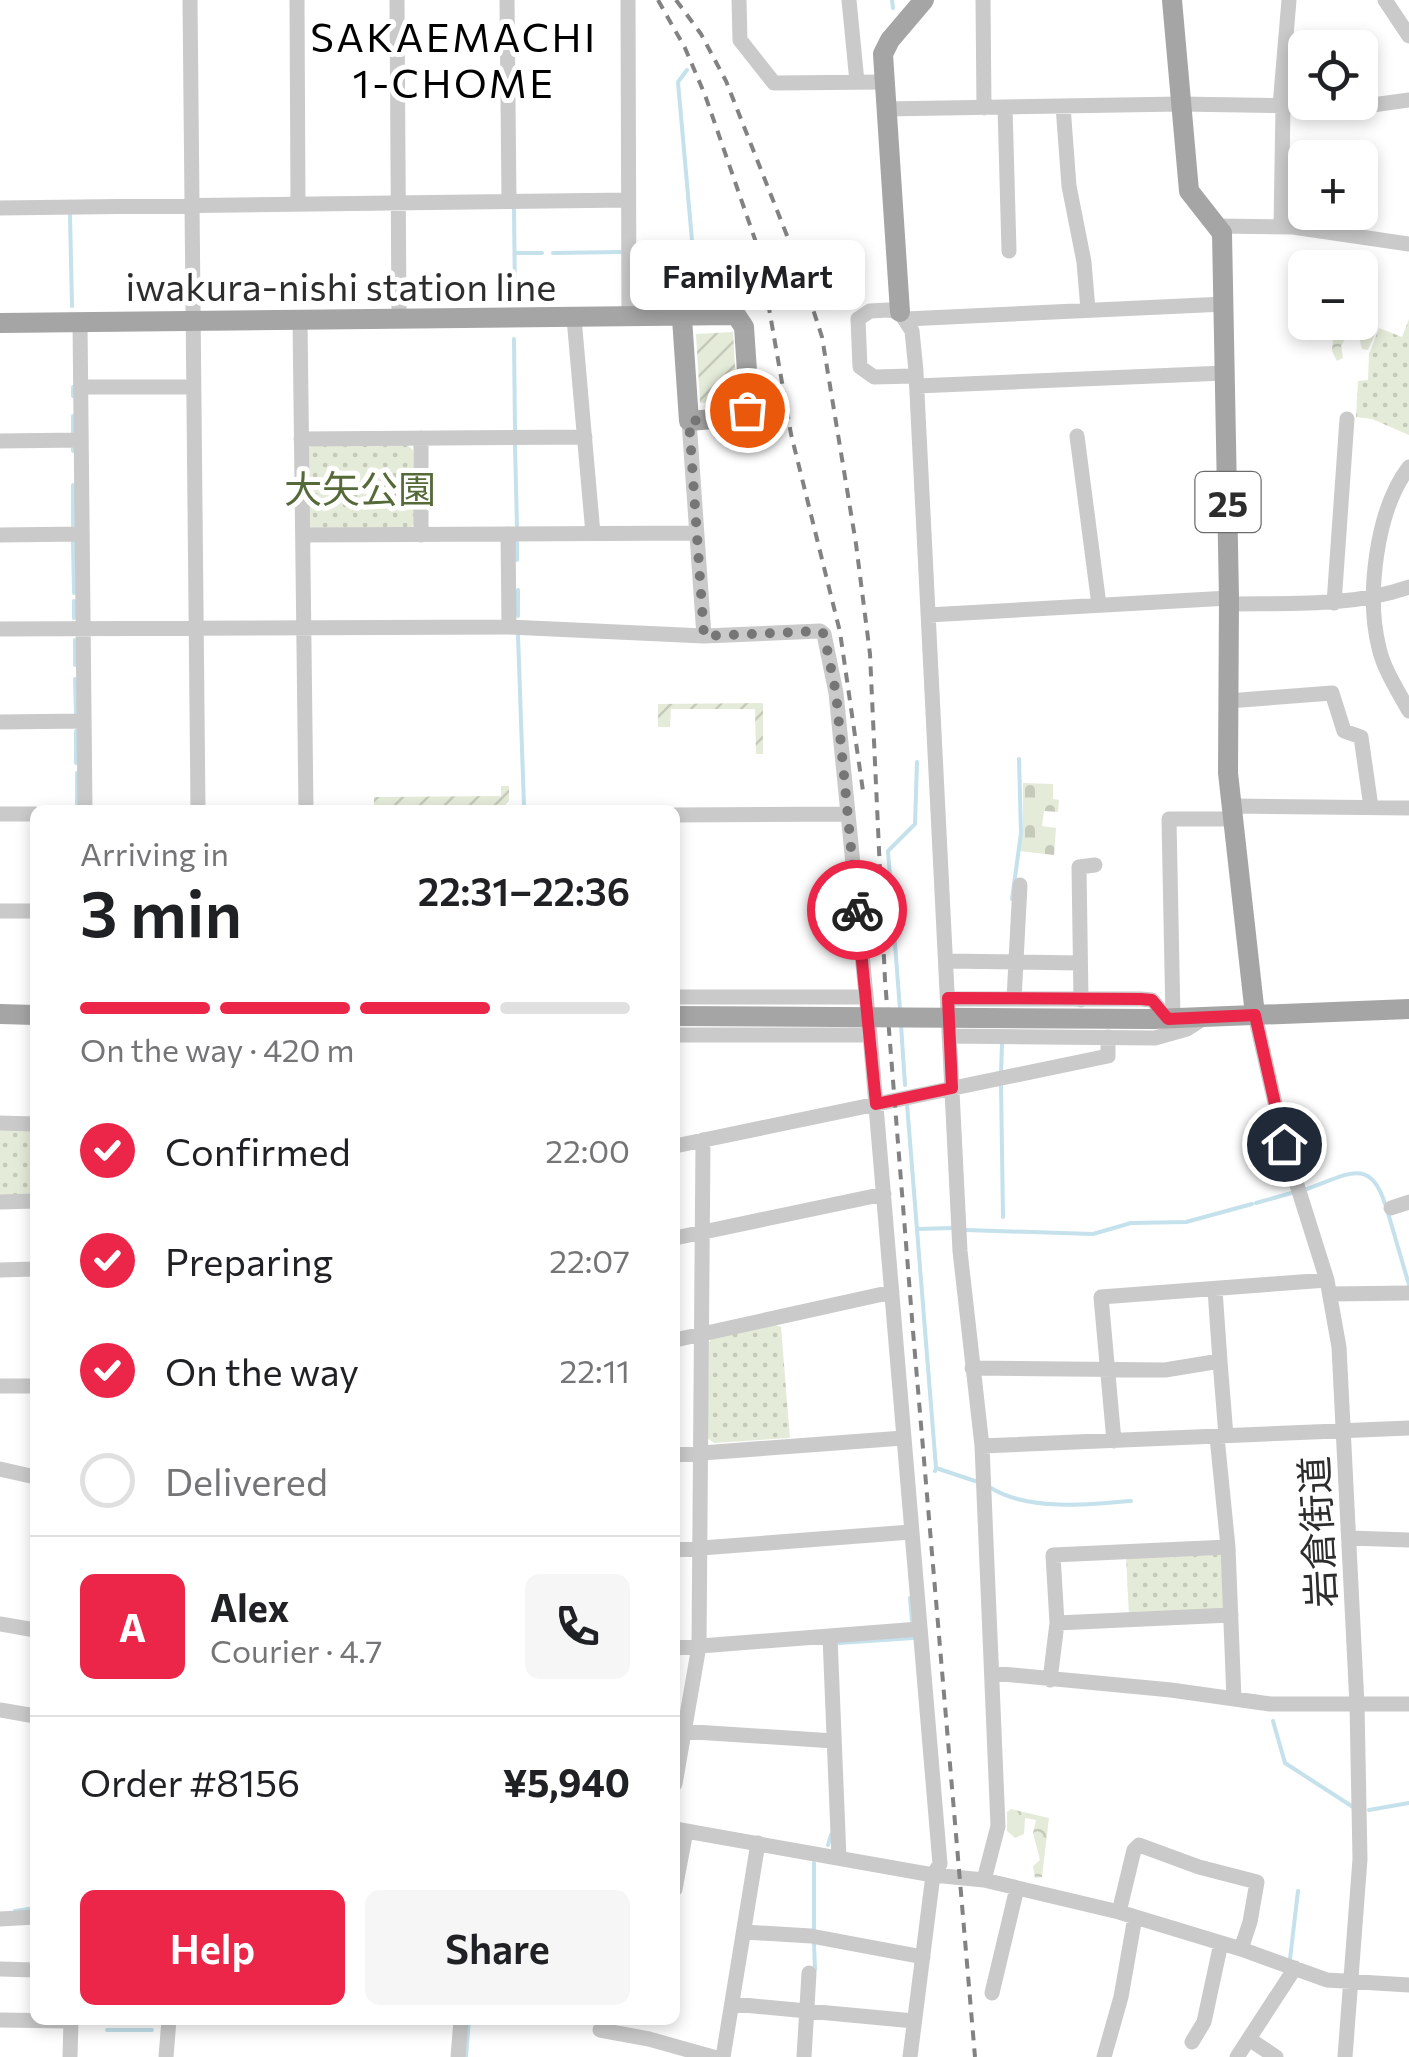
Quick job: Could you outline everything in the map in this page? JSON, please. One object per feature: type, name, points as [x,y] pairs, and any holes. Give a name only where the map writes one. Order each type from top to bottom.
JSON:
[{"type":"main road","points":[[1172,0],[1189,191],[1218,226]]},
{"type":"main road","points":[[903,316],[885,110],[884,54],[890,40],[920,3]]},
{"type":"main road","name":"25","points":[[1218,226],[1222,233],[1225,304],[1230,600],[1228,773],[1255,1015]]},
{"type":"main road","name":"iwakura-nishi station line","points":[[0,322],[736,315],[744,327],[747,410],[738,417],[689,421]]},
{"type":"main road","points":[[682,318],[689,421]]},
{"type":"main road","points":[[680,1016],[1165,1019],[1409,1008]]},
{"type":"main road","points":[[0,1014],[30,1015]]},
{"type":"street","points":[[190,0],[198,805]]},
{"type":"street","points":[[297,0],[298,204]]},
{"type":"street","points":[[398,0],[399,320]]},
{"type":"street","points":[[506,0],[509,202]]},
{"type":"street","points":[[628,0],[629,318]]},
{"type":"street","points":[[740,0],[740,40],[774,83],[884,82]]},
{"type":"street","points":[[849,0],[857,82]]},
{"type":"street","points":[[983,0],[984,108]]},
{"type":"street","points":[[1281,227],[1281,106],[1290,0]]},
{"type":"street","points":[[1385,0],[1409,36]]},
{"type":"street","points":[[885,110],[1180,104],[1358,107],[1409,100]]},
{"type":"street","points":[[1062,106],[1069,186],[1084,262],[1088,310]]},
{"type":"street","points":[[1004,107],[1009,250]]},
{"type":"street","points":[[0,208],[628,200]]},
{"type":"street","points":[[1218,226],[1281,227],[1409,244]]},
{"type":"street","points":[[1225,304],[903,316],[870,310],[860,315],[856,326],[858,361],[866,374],[874,377],[916,380],[1225,373]]},
{"type":"street","points":[[903,316],[912,331],[916,380],[960,1251],[982,1446],[998,1826],[984,1880]]},
{"type":"street","points":[[574,318],[594,534]]},
{"type":"street","points":[[300,320],[306,805]]},
{"type":"street","points":[[80,322],[85,805]]},
{"type":"street","points":[[81,387],[192,387]]},
{"type":"street","points":[[1334,603],[1347,419]]},
{"type":"street","points":[[689,421],[704,636]]},
{"type":"street","points":[[1077,436],[1099,605]]},
{"type":"street","points":[[301,438],[584,437]]},
{"type":"street","points":[[420,438],[421,535]]},
{"type":"street","points":[[0,440],[81,440]]},
{"type":"street","points":[[1409,467],[1378,544],[1373,598],[1379,648],[1409,711]]},
{"type":"street","points":[[302,536],[696,533]]},
{"type":"street","points":[[0,534],[82,534]]},
{"type":"street","points":[[508,534],[509,627]]},
{"type":"street","points":[[928,615],[1230,600],[1334,603],[1373,598],[1409,587]]},
{"type":"street","points":[[0,629],[509,627],[704,636],[820,631],[824,634],[836,693],[870,1036],[940,1864],[933,1875],[910,2057]]},
{"type":"street","points":[[1228,701],[1332,693],[1344,731],[1361,738],[1371,807]]},
{"type":"street","points":[[0,722],[84,722]]},
{"type":"street","points":[[1165,1019],[1169,819],[1234,812],[1409,808]]},
{"type":"street","points":[[0,814],[30,814]]},
{"type":"street","points":[[680,815],[848,814]]},
{"type":"street","points":[[1081,1000],[1079,867],[1095,865]]},
{"type":"street","points":[[1014,999],[1020,885]]},
{"type":"street","points":[[0,911],[30,911]]},
{"type":"street","points":[[946,961],[1080,963]]},
{"type":"street","points":[[680,997],[866,997]]},
{"type":"street","points":[[948,998],[1152,1000],[1165,1019]]},
{"type":"street","name":"岩倉街道","points":[[1255,1015],[1284,1144],[1329,1287],[1338,1347],[1357,1705],[1360,1872],[1345,2057]]},
{"type":"street","points":[[950,1036],[1155,1038],[1187,1029],[1206,1018]]},
{"type":"street","points":[[680,1034],[870,1036]]},
{"type":"street","points":[[680,1145],[1108,1056],[1108,1037]]},
{"type":"street","points":[[0,1123],[30,1124]]},
{"type":"street","points":[[703,1140],[699,1646],[680,1731],[834,1741]]},
{"type":"street","points":[[680,1237],[884,1194]]},
{"type":"street","points":[[0,1202],[30,1202]]},
{"type":"street","points":[[1391,1208],[1409,1202]]},
{"type":"street","points":[[0,1270],[30,1269]]},
{"type":"street","points":[[1114,1441],[1102,1297],[1329,1287],[1409,1294]]},
{"type":"street","points":[[1215,1290],[1234,1699]]},
{"type":"street","points":[[680,1339],[892,1292]]},
{"type":"street","points":[[972,1368],[1165,1370],[1220,1362]]},
{"type":"street","points":[[0,1386],[30,1386]]},
{"type":"street","points":[[982,1446],[1409,1428]]},
{"type":"street","points":[[680,1455],[903,1438]]},
{"type":"street","points":[[0,1469],[30,1476]]},
{"type":"street","points":[[680,1550],[910,1532]]},
{"type":"street","points":[[1349,1538],[1409,1540]]},
{"type":"street","points":[[1050,1680],[1056,1622],[1053,1555],[1228,1546]]},
{"type":"street","points":[[1056,1622],[1231,1615]]},
{"type":"street","points":[[0,1624],[30,1629]]},
{"type":"street","points":[[680,1648],[919,1629]]},
{"type":"street","points":[[830,1637],[839,1858]]},
{"type":"street","points":[[992,1673],[1270,1704],[1409,1704]]},
{"type":"street","points":[[0,1710],[30,1715]]},
{"type":"street","points":[[681,1830],[933,1875],[984,1880],[1127,1914],[1241,1948],[1328,1980],[1409,1984]]},
{"type":"street","points":[[724,2057],[758,1844]]},
{"type":"street","points":[[1104,2057],[1122,1997],[1134,1850],[1139,1845],[1257,1882],[1241,1948]]},
{"type":"street","points":[[992,1993],[1017,1888]]},
{"type":"street","points":[[0,1919],[30,1916]]},
{"type":"street","points":[[744,1932],[811,1936],[922,1958]]},
{"type":"street","points":[[1192,2042],[1204,2022],[1222,1943]]},
{"type":"street","points":[[1236,2057],[1295,1968]]},
{"type":"street","points":[[0,1969],[30,1970]]},
{"type":"street","points":[[804,2057],[809,1972]]},
{"type":"street","points":[[733,2004],[914,2021]]},
{"type":"street","points":[[0,2020],[30,2020]]},
{"type":"street","points":[[70,2057],[71,2025]]},
{"type":"street","points":[[166,2057],[169,2025]]},
{"type":"street","points":[[458,2057],[460,2025]]},
{"type":"street","points":[[600,2030],[713,2057]]},
{"type":"street","points":[[1248,2039],[1276,2057]]},
{"type":"green space","points":[[1409,319],[1409,435],[1372,419],[1356,417],[1358,381],[1368,380],[1369,354],[1374,340],[1378,340],[1379,328],[1402,337]]},
{"type":"green space","points":[[733,332],[737,400],[700,403],[696,334]]},
{"type":"green space","points":[[1333,340],[1345,340],[1341,346],[1343,358],[1337,361]]},
{"type":"green space","points":[[1360,340],[1373,340],[1368,350],[1362,349]]},
{"type":"green space","name":"大矢公園","points":[[406,444],[413,450],[415,523],[410,529],[314,530],[307,524],[306,450],[312,445]]},
{"type":"green space","points":[[763,703],[763,754],[756,754],[755,709],[671,709],[670,727],[658,727],[658,704]]},
{"type":"green space","points":[[1023,783],[1053,784],[1053,799],[1059,800],[1058,812],[1044,811],[1042,826],[1056,828],[1054,855],[1019,851]]},
{"type":"green space","points":[[501,786],[509,786],[509,801],[505,805],[374,805],[374,797],[501,796]]},
{"type":"green space","points":[[0,1128],[30,1129],[30,1196],[0,1198]]},
{"type":"green space","points":[[773,1324],[781,1327],[790,1438],[714,1443],[707,1438],[709,1342],[715,1335]]},
{"type":"green space","points":[[1223,1554],[1225,1609],[1129,1617],[1126,1556]]},
{"type":"green space","points":[[1011,1809],[1049,1818],[1042,1877],[1035,1878],[1033,1866],[1040,1860],[1033,1833],[1036,1820],[1025,1818],[1024,1834],[1015,1838],[1007,1831],[1007,1812]]},
{"type":"waterway","points":[[892,0],[893,8]]},
{"type":"waterway","points":[[633,252],[693,252],[678,82],[687,70]]},
{"type":"waterway","points":[[514,209],[515,299]]},
{"type":"waterway","points":[[70,215],[72,306]]},
{"type":"waterway","points":[[553,253],[620,252]]},
{"type":"waterway","points":[[517,253],[542,253]]},
{"type":"waterway","points":[[514,339],[515,431]]},
{"type":"waterway","points":[[73,387],[73,396]]},
{"type":"waterway","points":[[73,416],[73,432]]},
{"type":"waterway","points":[[515,445],[517,528]]},
{"type":"waterway","points":[[73,485],[73,526]]},
{"type":"waterway","points":[[73,542],[74,593]]},
{"type":"waterway","points":[[517,542],[517,560]]},
{"type":"waterway","points":[[518,590],[518,616]]},
{"type":"waterway","points":[[74,601],[74,618]]},
{"type":"waterway","points":[[518,635],[524,805]]},
{"type":"waterway","points":[[75,640],[75,665]]},
{"type":"waterway","points":[[75,679],[76,713]]},
{"type":"waterway","points":[[76,731],[76,763]]},
{"type":"waterway","points":[[1012,899],[1021,833],[1019,759]]},
{"type":"waterway","points":[[900,1010],[888,851],[915,824],[917,762]]},
{"type":"waterway","points":[[77,773],[77,805]]},
{"type":"waterway","points":[[901,1025],[905,1085]]},
{"type":"waterway","points":[[1001,1073],[1002,1044]]},
{"type":"waterway","points":[[1001,1084],[1003,1217]]},
{"type":"waterway","points":[[907,1104],[936,1468]]},
{"type":"waterway","points":[[1307,1189],[1344,1175],[1364,1174],[1372,1179],[1385,1204]]},
{"type":"waterway","points":[[1256,1203],[1295,1192]]},
{"type":"waterway","points":[[966,1230],[1093,1234],[1131,1223],[1186,1222],[1252,1204]]},
{"type":"waterway","points":[[1388,1213],[1409,1285]]},
{"type":"waterway","points":[[917,1229],[953,1228]]},
{"type":"waterway","points":[[935,1471],[936,1468],[975,1481]]},
{"type":"waterway","points":[[991,1488],[1040,1503],[1131,1501]]},
{"type":"waterway","points":[[910,1598],[912,1621]]},
{"type":"waterway","points":[[839,1643],[913,1638]]},
{"type":"waterway","points":[[1273,1721],[1285,1763],[1353,1807]]},
{"type":"waterway","points":[[1369,1810],[1409,1803]]},
{"type":"waterway","points":[[828,1845],[831,1835]]},
{"type":"waterway","points":[[814,1863],[814,1931]]},
{"type":"waterway","points":[[1290,1959],[1298,1891]]},
{"type":"waterway","points":[[15,1911],[30,1909]]},
{"type":"waterway","points":[[814,1943],[815,1970]]},
{"type":"waterway","points":[[466,2057],[469,2025]]},
{"type":"waterway","points":[[107,2030],[152,2030]]},
{"type":"railway","points":[[658,0],[705,95],[759,251],[791,434],[840,632],[863,791]]},
{"type":"railway","points":[[676,0],[701,34],[726,81],[799,266],[822,337],[856,544],[870,654],[885,980],[975,2057]]},
{"type":"way so far","points":[[747,410],[738,417],[689,421],[704,636],[820,631],[824,634],[836,693],[857,910]]},
{"type":"place","name":"FamilyMart","points":[[747,410]]},
{"type":"district","name":"SAKAEMACHI 1-CHOME","points":[[454,58]]},
{"type":"route","points":[[857,910],[876,1104],[952,1088],[948,998],[1152,1000],[1168,1019],[1255,1015],[1284,1144]]}]
